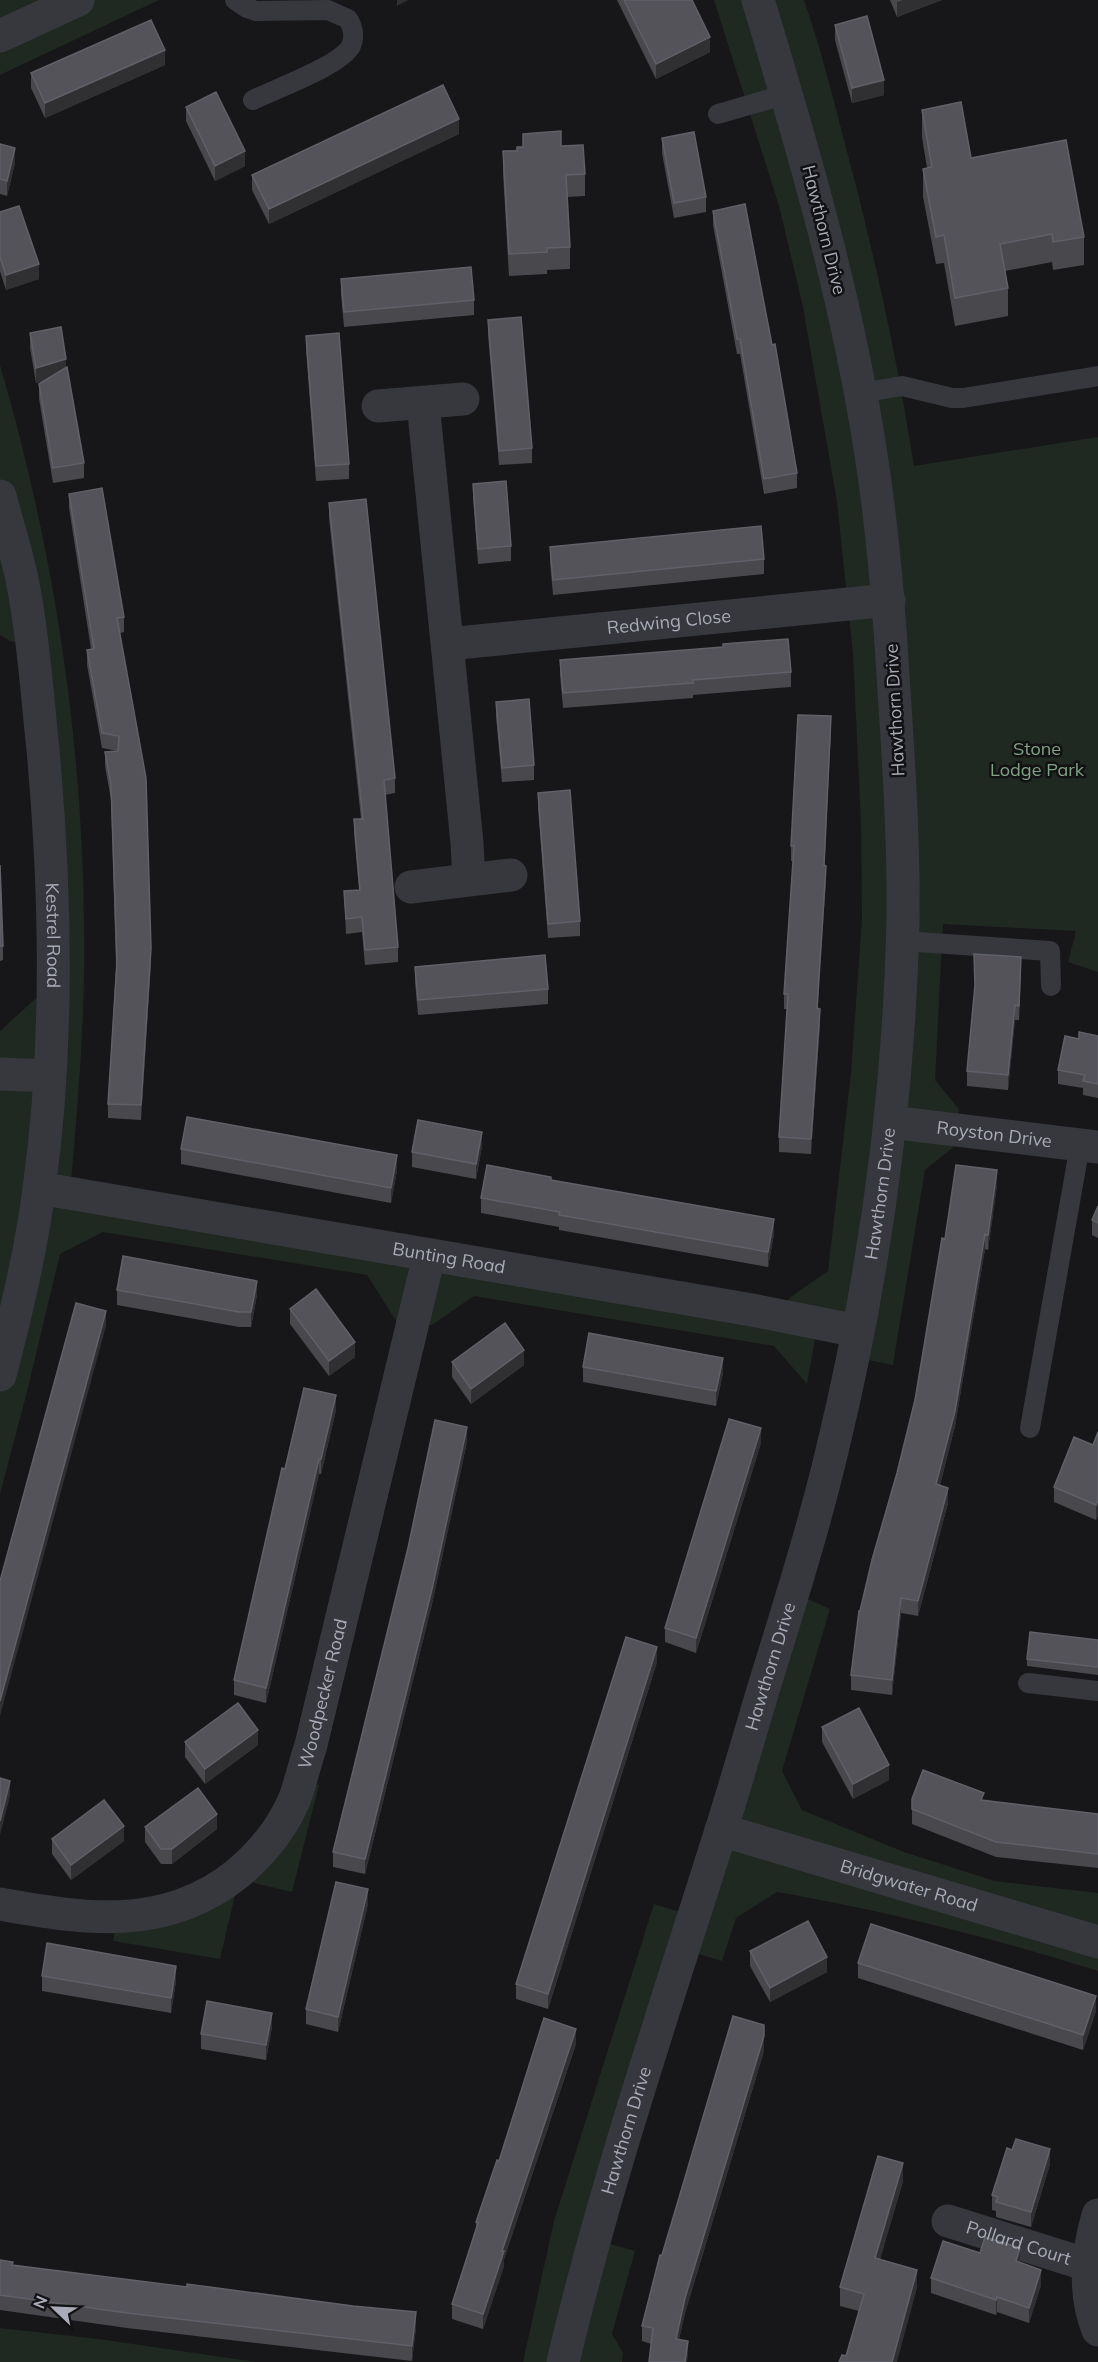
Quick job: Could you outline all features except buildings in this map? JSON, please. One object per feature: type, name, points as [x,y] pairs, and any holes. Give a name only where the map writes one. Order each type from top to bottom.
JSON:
[{"type":"street","points":[[0,36],[78,0]]},
{"type":"street","name":"Hawthorn Drive","points":[[563,2362],[579,2294],[614,2170],[808,1544],[833,1450],[858,1331],[876,1227],[890,1122],[902,941],[902,844],[889,600],[872,456],[829,242],[758,0]]},
{"type":"street","points":[[378,406],[463,399]]},
{"type":"street","points":[[423,403],[469,879]]},
{"type":"street","name":"Kestrel Road","points":[[0,496],[11,581],[38,695],[49,818],[52,960],[49,1076],[39,1188],[16,1314],[0,1374]]},
{"type":"street","name":"Redwing Close","points":[[448,644],[889,600]]},
{"type":"street","points":[[411,887],[511,875]]},
{"type":"street","points":[[0,1074],[49,1076]]},
{"type":"street","name":"Royston Drive","points":[[890,1122],[1089,1146]]},
{"type":"street","name":"Bunting Road","points":[[39,1188],[752,1310],[858,1331]]},
{"type":"street","name":"Woodpecker Road","points":[[0,1904],[66,1916],[117,1918],[175,1908],[226,1883],[261,1852],[285,1818],[294,1799],[311,1745],[429,1256]]},
{"type":"street","name":"Bridgwater Road","points":[[721,1830],[1098,1942]]},
{"type":"street","points":[[1098,2215],[1088,2265],[1090,2301],[1098,2330]]},
{"type":"street","name":"Pollard Court","points":[[948,2221],[1088,2265]]},
{"type":"lane","points":[[235,0],[256,11],[328,10],[348,19],[353,32],[350,47],[336,60],[253,100]]},
{"type":"lane","points":[[718,114],[787,94]]},
{"type":"lane","points":[[861,393],[902,386],[951,398],[963,398],[1098,376]]},
{"type":"lane","points":[[902,941],[1050,951],[1051,986]]},
{"type":"lane","points":[[1030,1428],[1089,1146]]},
{"type":"lane","points":[[1028,1683],[1098,1691]]},
{"type":"green space","points":[[0,0],[159,0],[0,75]]},
{"type":"green space","name":"Stone Lodge Park","points":[[714,0],[804,0],[855,181],[892,343],[914,466],[1098,437],[1098,972],[1068,962],[1076,931],[943,924],[935,1080],[959,1109],[956,1145],[925,1170],[893,1365],[853,1357],[818,1323],[807,1384],[774,1346],[474,1296],[432,1325],[396,1321],[367,1275],[103,1232],[60,1254],[0,1494],[0,1031],[35,999],[51,1003],[31,646],[10,641],[0,635],[0,365],[35,502],[61,640],[71,710],[82,851],[84,989],[70,1193],[784,1316],[789,1298],[828,1271],[851,1073],[862,918],[861,824],[853,654],[837,502],[803,307],[779,206]]},
{"type":"green space","points":[[794,1593],[830,1609],[782,1771],[802,1810],[904,1852],[995,1881],[1098,1893],[1098,1971],[939,1926],[777,1892],[736,1918],[722,1961],[683,1949],[594,2239],[635,2251],[612,2334],[623,2353],[622,2362],[523,2362],[554,2221],[654,1904],[693,1916]]},
{"type":"green space","points":[[300,1781],[319,1785],[292,1892],[254,1883],[244,1868]]},
{"type":"green space","points":[[235,1895],[220,1959],[113,1941],[117,1918]]},
{"type":"green space","points":[[0,2328],[99,2339],[256,2362],[0,2362]]}]
